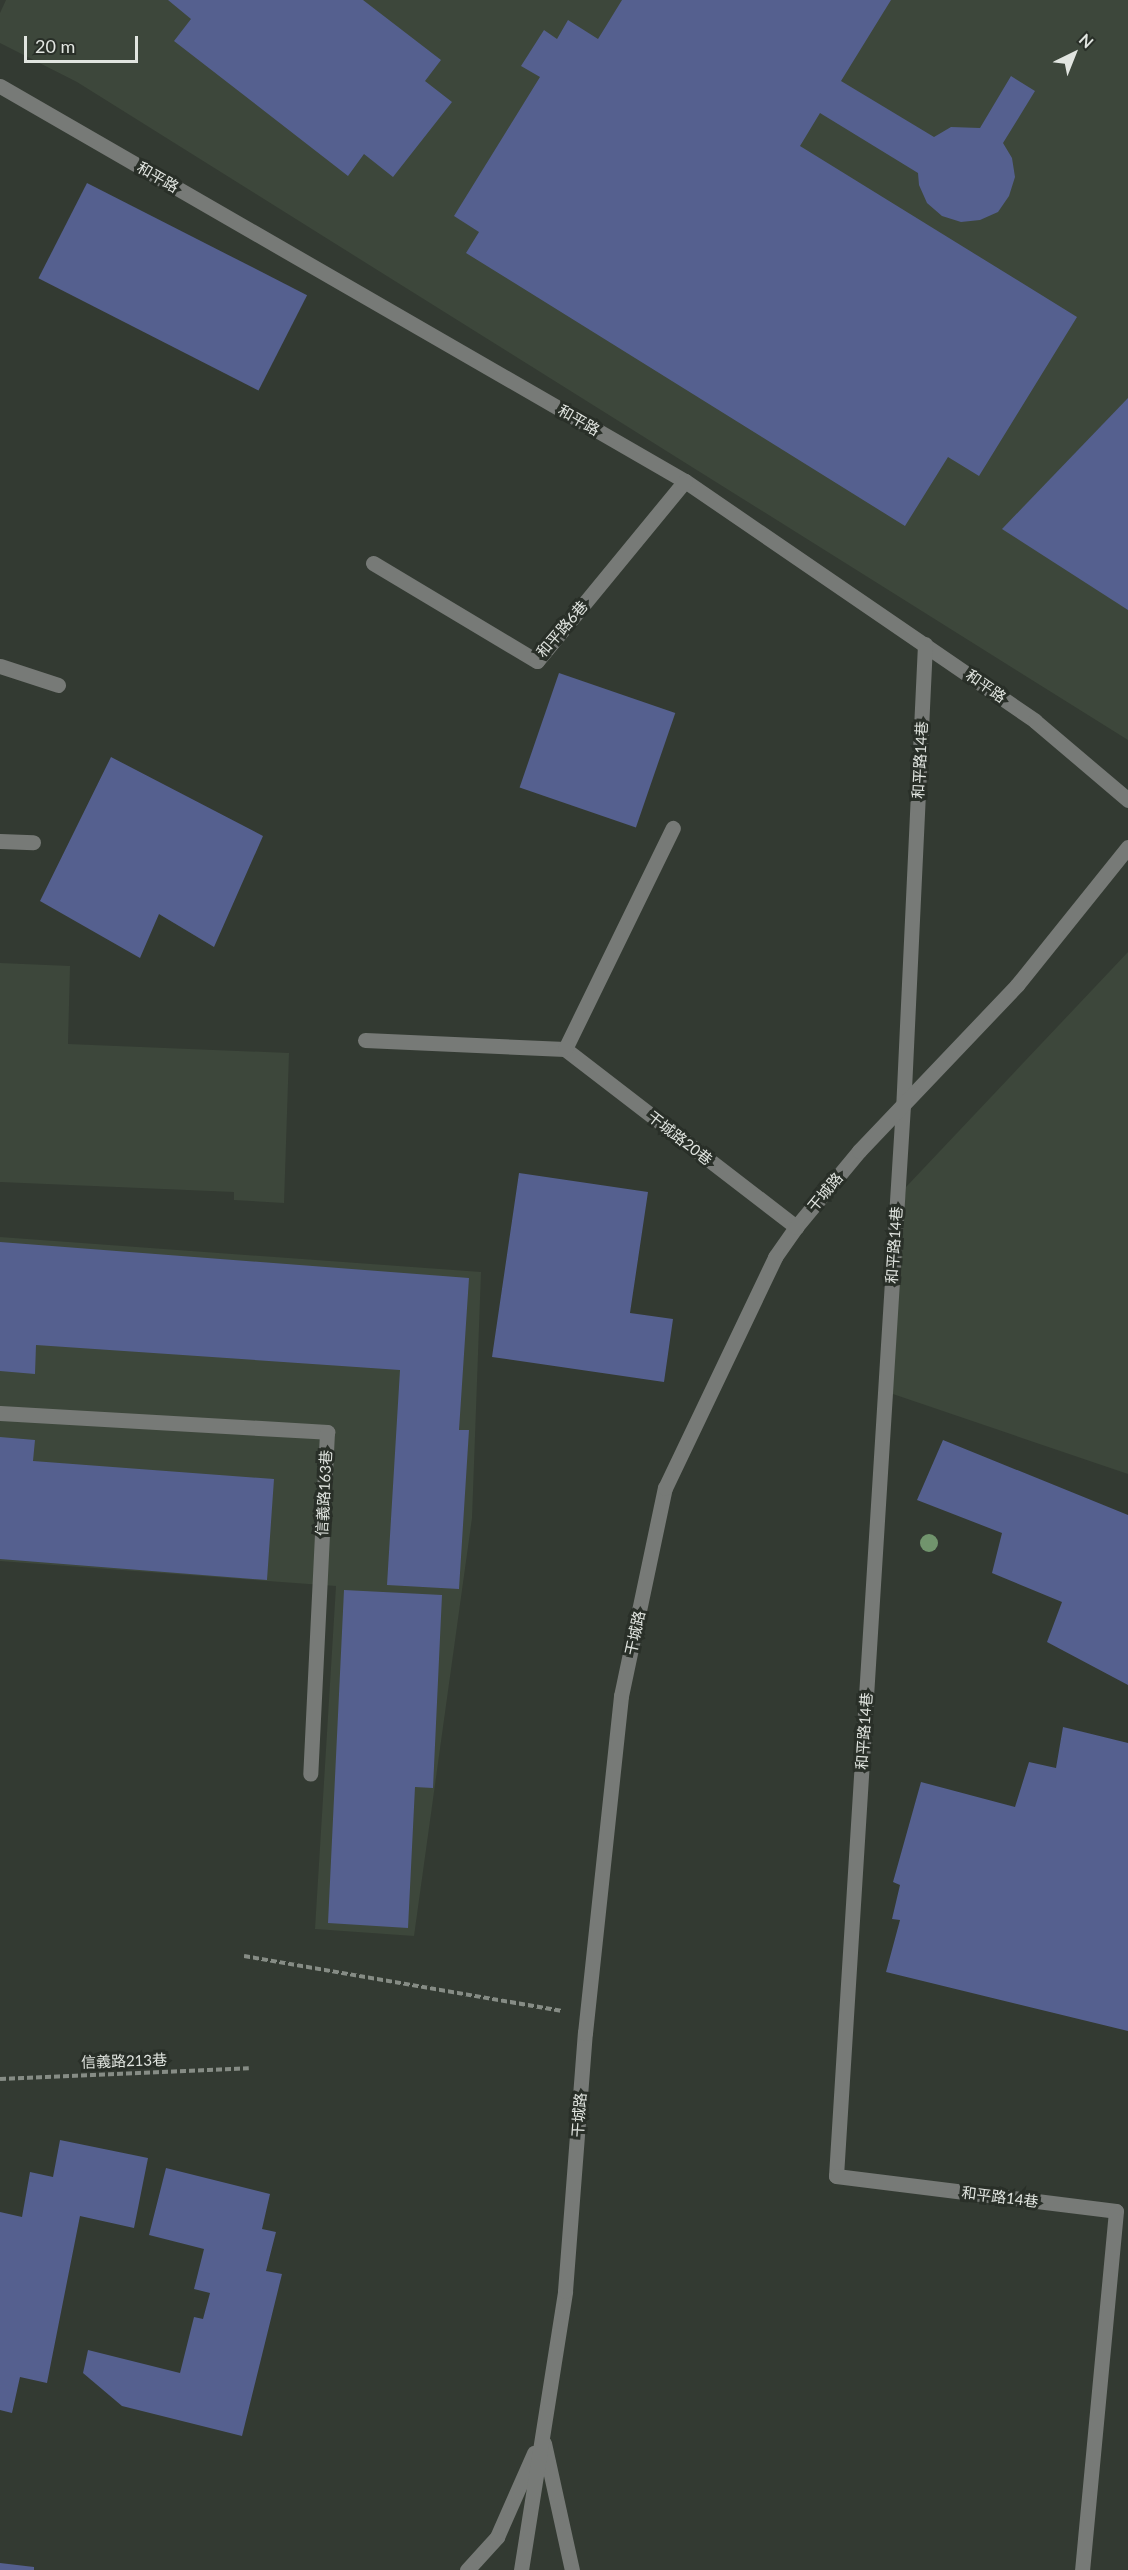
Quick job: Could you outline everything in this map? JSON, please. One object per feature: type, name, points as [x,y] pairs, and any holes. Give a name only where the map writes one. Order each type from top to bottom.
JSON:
[{"type":"street","name":"和平路","points":[[0,86],[685,481],[1035,721],[1128,800]]},
{"type":"street","name":"和平路6巷","points":[[373,563],[537,661],[685,481]]},
{"type":"street","name":"和平路14巷","points":[[925,644],[903,1105],[836,2176],[1122,2212],[1082,2570]]},
{"type":"street","points":[[0,666],[58,685]]},
{"type":"street","points":[[365,1040],[565,1049],[673,828]]},
{"type":"street","points":[[0,841],[33,842]]},
{"type":"street","name":"干城路","points":[[521,2570],[565,2291],[589,2015],[621,1696],[665,1488],[775,1257],[796,1227],[903,1105],[1017,985],[1128,847]]},
{"type":"street","name":"干城路20巷","points":[[565,1049],[796,1227]]},
{"type":"street","name":"信義路163巷","points":[[0,1413],[327,1432],[310,1774]]},
{"type":"street","points":[[467,2570],[496,2537],[543,2434]]},
{"type":"street","points":[[543,2434],[572,2570]]},
{"type":"path","points":[[244,1956],[589,2015]]},
{"type":"path","name":"信義路213巷","points":[[0,2079],[249,2068]]},
{"type":"shaded area","points":[[6,0],[1128,0],[1128,740],[77,82],[0,43],[0,13]]},
{"type":"shaded area","points":[[1128,952],[1128,1474],[887,1392],[906,1187]]},
{"type":"shaded area","points":[[0,963],[70,966],[68,1044],[289,1053],[284,1203],[234,1200],[234,1192],[0,1182]]},
{"type":"shaded area","points":[[0,1237],[481,1272],[472,1518],[414,1936],[315,1929],[336,1586],[0,1561]]},
{"type":"building","points":[[168,0],[363,0],[441,60],[425,81],[452,102],[393,177],[364,154],[348,176],[174,41],[191,19]]},
{"type":"building","points":[[622,0],[891,0],[841,81],[934,137],[951,127],[980,128],[1011,76],[1035,91],[1003,143],[1012,158],[1015,177],[1009,196],[998,212],[980,220],[961,222],[942,216],[927,203],[919,185],[918,173],[820,113],[800,146],[1077,317],[979,476],[948,457],[905,526],[466,253],[479,232],[454,216],[540,77],[521,66],[544,30],[557,39],[568,20],[598,39]]},
{"type":"building","points":[[87,183],[307,295],[259,390],[38,278]]},
{"type":"building","points":[[1128,398],[1128,610],[1002,529]]},
{"type":"building","points":[[559,673],[675,713],[636,827],[520,787]]},
{"type":"building","points":[[111,757],[263,836],[214,947],[159,914],[140,958],[40,901]]},
{"type":"building","points":[[519,1173],[648,1192],[630,1313],[673,1319],[664,1382],[492,1357]]},
{"type":"building","points":[[0,1242],[469,1278],[459,1430],[469,1430],[459,1589],[387,1585],[400,1370],[36,1345],[35,1374],[0,1371]]},
{"type":"building","points":[[0,1437],[35,1440],[33,1461],[274,1479],[267,1580],[0,1559]]},
{"type":"building","points":[[943,1440],[1128,1515],[1128,1685],[1047,1642],[1062,1602],[992,1573],[1002,1533],[917,1500]]},
{"type":"building","points":[[344,1590],[442,1595],[433,1788],[415,1787],[408,1928],[328,1923]]},
{"type":"building","points":[[1063,1727],[1128,1743],[1128,2031],[886,1972],[900,1920],[892,1919],[900,1885],[893,1882],[921,1782],[1015,1807],[1029,1762],[1056,1768]]},
{"type":"building","points":[[60,2140],[148,2158],[134,2228],[80,2216],[47,2383],[20,2377],[12,2413],[0,2410],[0,2212],[22,2217],[30,2172],[53,2177]]},
{"type":"building","points":[[166,2168],[270,2194],[262,2229],[276,2232],[266,2271],[282,2274],[242,2436],[122,2406],[83,2373],[88,2350],[180,2373],[194,2317],[203,2319],[210,2293],[194,2289],[204,2249],[149,2235]]},
{"type":"building","points":[[0,2563],[34,2567],[34,2570],[0,2570]]}]
